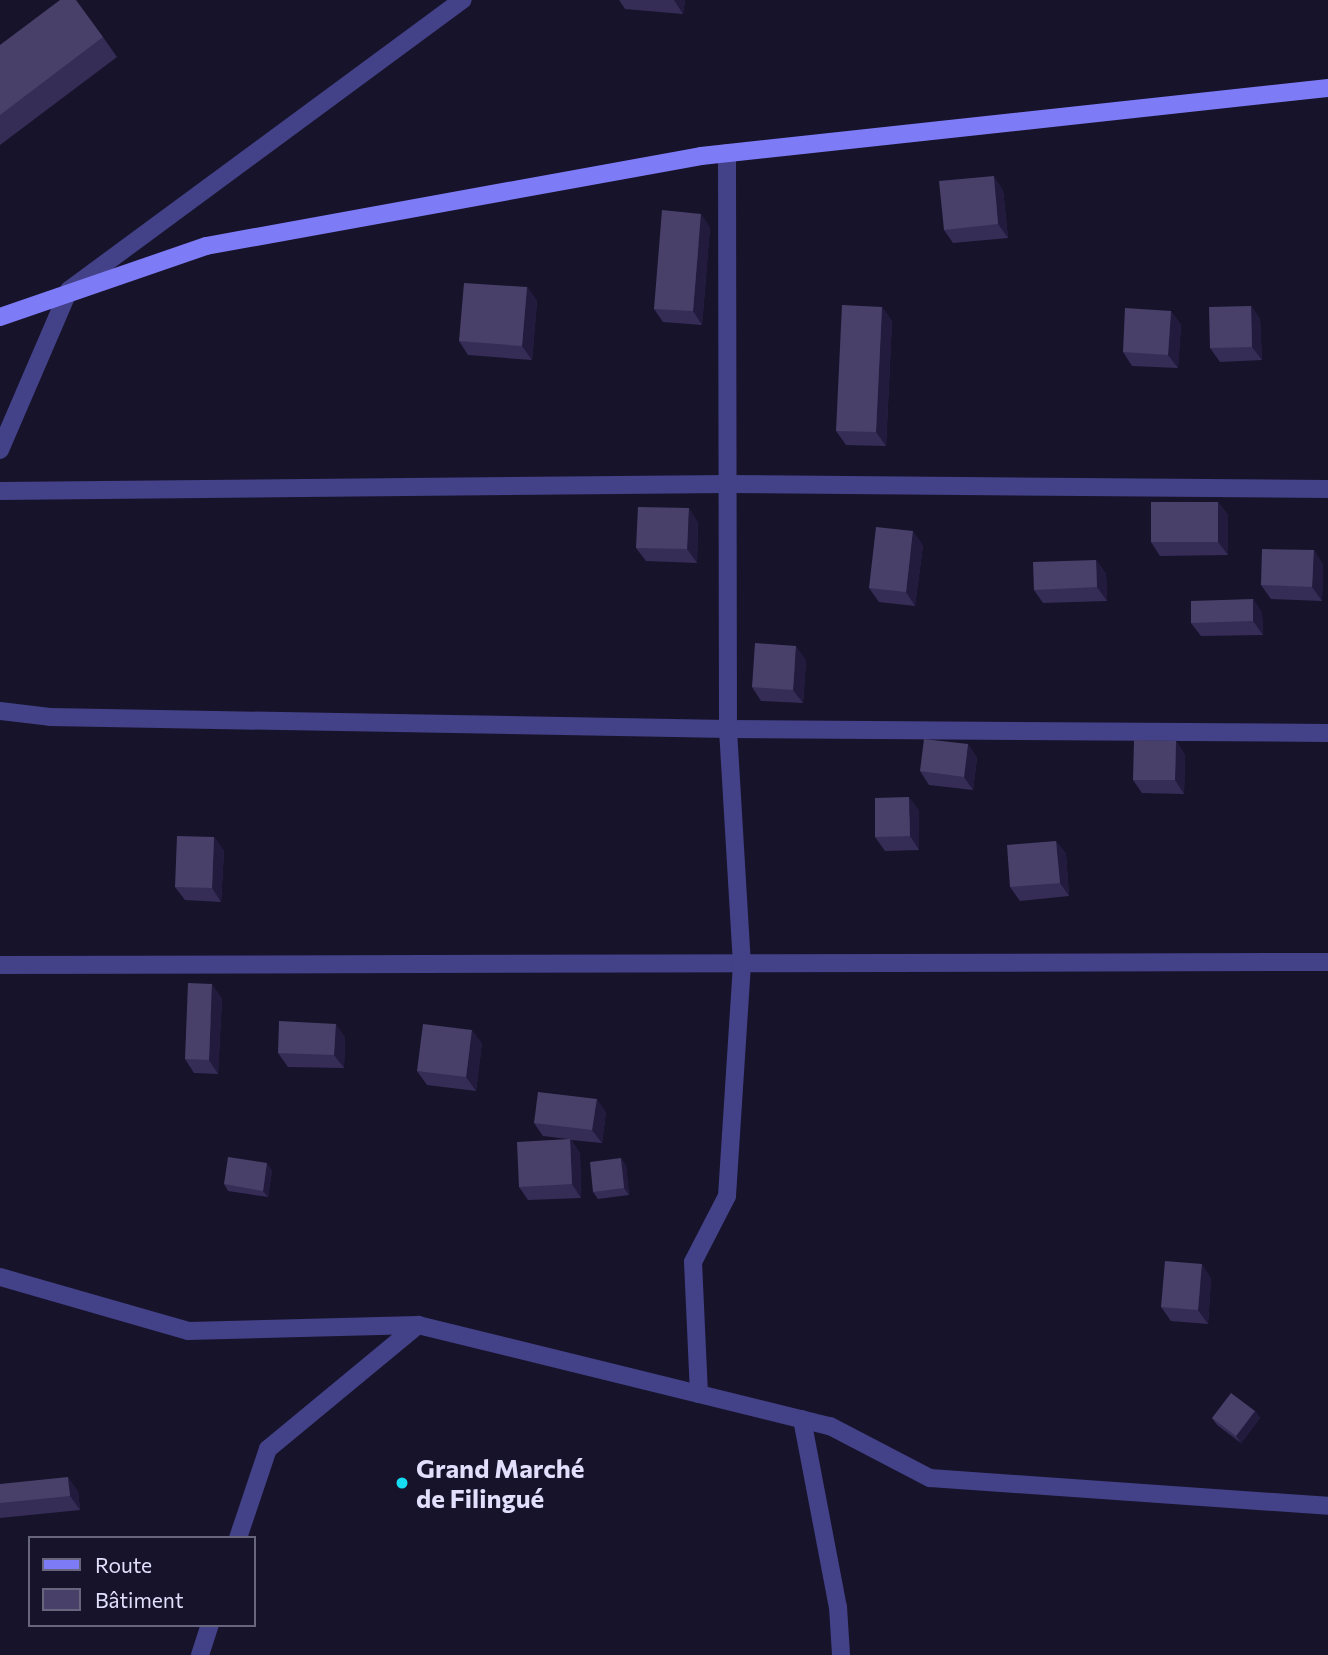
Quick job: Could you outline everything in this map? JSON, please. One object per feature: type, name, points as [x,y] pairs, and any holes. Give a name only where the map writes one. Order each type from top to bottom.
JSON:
[{"type":"street","points":[[0,450],[69,290],[463,0]]},
{"type":"street","points":[[0,317],[69,290],[206,246],[727,153],[1328,88]]},
{"type":"street","points":[[699,1394],[694,1262],[727,1196],[742,965],[728,729],[727,153]]},
{"type":"street","points":[[0,491],[728,484],[1328,489]]},
{"type":"street","points":[[0,711],[64,718],[728,729],[1328,733]]},
{"type":"street","points":[[0,965],[1328,962]]},
{"type":"street","points":[[0,1277],[188,1331],[418,1325],[830,1426],[930,1478],[1328,1506]]},
{"type":"street","points":[[240,1536],[268,1449],[418,1325]]},
{"type":"street","points":[[802,1419],[838,1606],[841,1655]]},
{"type":"street","points":[[200,1655],[209,1627]]},
{"type":"building","points":[[60,0],[76,0],[103,37],[0,115],[0,45]]},
{"type":"building","points":[[994,176],[998,224],[944,230],[939,181]]},
{"type":"building","points":[[662,210],[701,214],[693,311],[654,309]]},
{"type":"building","points":[[464,283],[527,287],[522,346],[459,341]]},
{"type":"building","points":[[842,305],[882,307],[876,432],[836,431]]},
{"type":"building","points":[[1251,306],[1252,347],[1210,348],[1209,307]]},
{"type":"building","points":[[1125,308],[1171,311],[1168,355],[1123,352]]},
{"type":"building","points":[[1151,502],[1218,502],[1218,542],[1151,542]]},
{"type":"building","points":[[638,507],[689,508],[687,549],[636,548]]},
{"type":"building","points":[[876,527],[913,531],[906,592],[869,588]]},
{"type":"building","points":[[1262,549],[1314,550],[1312,587],[1261,585]]},
{"type":"building","points":[[1096,560],[1097,587],[1034,590],[1033,562]]},
{"type":"building","points":[[1253,599],[1253,621],[1191,623],[1191,601]]},
{"type":"building","points":[[755,643],[796,646],[793,690],[752,687]]},
{"type":"building","points":[[924,739],[968,744],[964,777],[920,771]]},
{"type":"building","points":[[1134,740],[1176,741],[1175,780],[1133,780]]},
{"type":"building","points":[[909,797],[910,836],[875,837],[875,798]]},
{"type":"building","points":[[177,836],[214,837],[212,888],[175,887]]},
{"type":"building","points":[[1056,841],[1060,883],[1010,887],[1007,845]]},
{"type":"building","points":[[188,983],[212,984],[209,1060],[185,1059]]},
{"type":"building","points":[[279,1021],[336,1024],[334,1055],[278,1053]]},
{"type":"building","points":[[423,1024],[472,1030],[466,1077],[417,1071]]},
{"type":"building","points":[[538,1092],[597,1099],[592,1130],[534,1123]]},
{"type":"building","points":[[570,1139],[572,1184],[519,1187],[517,1142]]},
{"type":"building","points":[[228,1157],[267,1163],[263,1191],[224,1184]]},
{"type":"building","points":[[621,1158],[624,1188],[593,1192],[590,1162]]},
{"type":"building","points":[[1165,1261],[1202,1264],[1198,1310],[1161,1307]]},
{"type":"building","points":[[1231,1393],[1255,1411],[1236,1436],[1212,1418]]},
{"type":"building","points":[[68,1477],[70,1496],[0,1503],[0,1484]]},
{"type":"place","name":"Grand Marché de Filingué","points":[[402,1483]]}]
